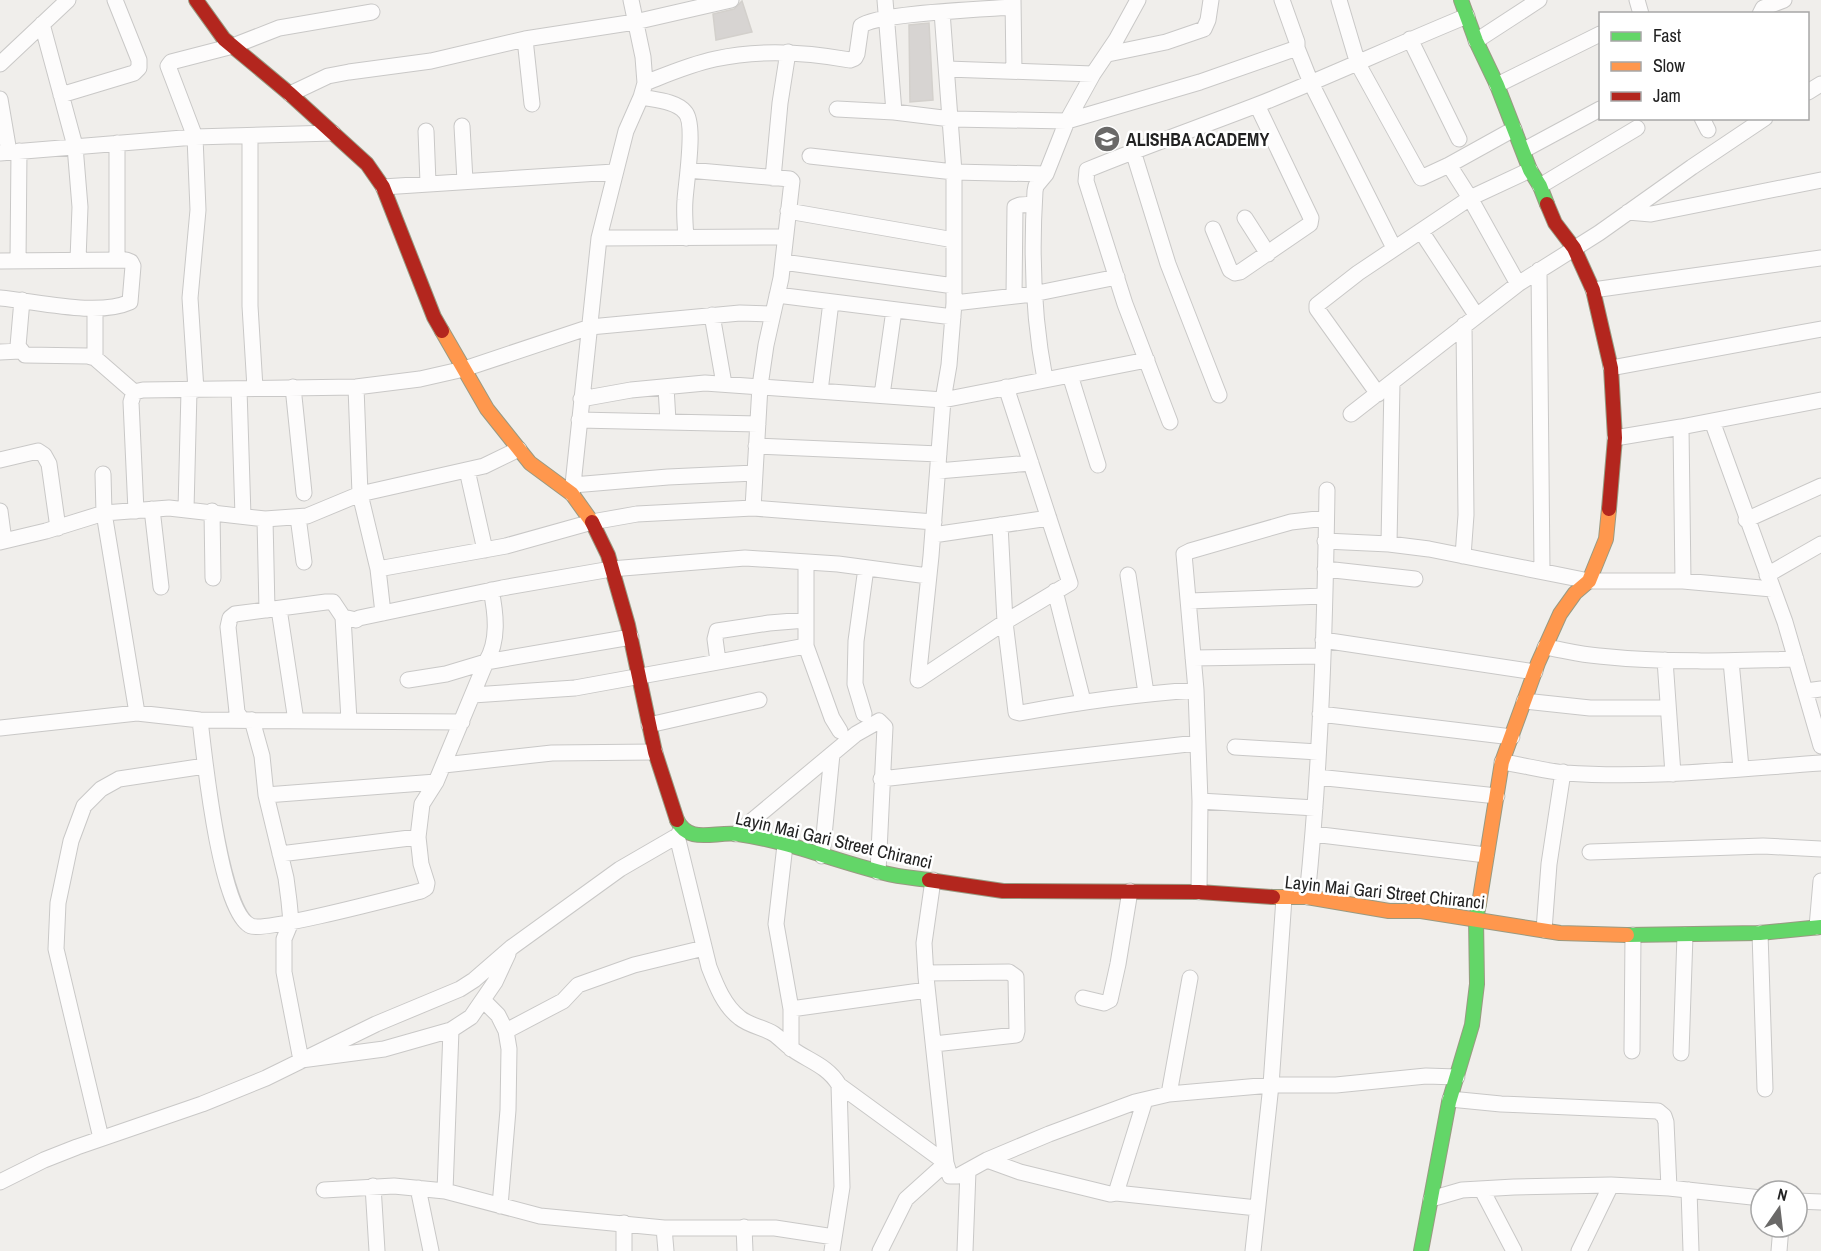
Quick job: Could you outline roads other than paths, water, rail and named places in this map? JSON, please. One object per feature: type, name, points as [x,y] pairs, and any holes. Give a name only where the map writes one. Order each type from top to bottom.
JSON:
[{"type":"street","points":[[0,64],[68,0]]},
{"type":"street","points":[[61,95],[134,74],[140,68],[139,60],[115,0]]},
{"type":"street","points":[[196,0],[224,39],[290,94],[367,164],[382,187],[434,317],[487,409],[530,463],[572,490],[592,522],[608,555],[631,637],[655,752],[680,833],[704,948],[717,987],[728,1006],[741,1019],[774,1034],[791,1049],[833,1074],[840,1085],[946,1163]]},
{"type":"street","points":[[572,490],[599,238],[626,131],[643,90],[643,57],[631,0]]},
{"type":"street","points":[[290,94],[328,76],[431,61],[525,39],[635,22],[731,0]]},
{"type":"street","points":[[885,0],[894,112]]},
{"type":"street","points":[[1045,380],[1033,294],[1036,186],[1046,174],[1067,121],[1138,0]]},
{"type":"street","points":[[1108,54],[1166,42],[1204,29],[1212,0]]},
{"type":"street","points":[[1282,0],[1311,83],[1394,248]]},
{"type":"street","points":[[1339,0],[1358,64],[1421,178],[1514,129]]},
{"type":"street","points":[[1421,1251],[1450,1099],[1472,1025],[1477,984],[1476,919],[1502,762],[1535,672],[1560,614],[1575,593],[1588,581],[1606,539],[1615,438],[1611,368],[1593,290],[1574,248],[1555,222],[1540,186],[1530,170],[1524,150],[1461,0]]},
{"type":"street","points":[[1476,40],[1539,0]]},
{"type":"street","points":[[1761,12],[1763,8],[1784,0]]},
{"type":"street","points":[[643,90],[683,68],[716,59],[788,52],[850,60],[857,54],[861,26],[865,22],[1013,4],[1014,71]]},
{"type":"street","points":[[186,509],[192,390],[190,298],[198,210],[195,137],[168,66],[171,62],[233,46],[279,28],[372,12]]},
{"type":"street","points":[[942,12],[954,172],[954,310],[950,365],[943,400],[918,680],[1005,622],[1070,583],[1006,387]]},
{"type":"street","points":[[1170,422],[1117,278],[1085,175],[1087,170],[1257,105],[1467,16]]},
{"type":"street","points":[[42,24],[75,146],[80,207],[78,260]]},
{"type":"street","points":[[1497,85],[1599,34]]},
{"type":"street","points":[[525,39],[532,104]]},
{"type":"street","points":[[1410,39],[1459,139]]},
{"type":"street","points":[[837,109],[894,112],[951,119],[1067,121],[1200,82],[1297,48]]},
{"type":"street","points":[[773,178],[780,103],[788,52]]},
{"type":"street","points":[[947,69],[1093,74]]},
{"type":"street","points":[[643,90],[678,106],[687,113],[690,121],[685,202],[686,238]]},
{"type":"street","points":[[0,99],[9,152],[18,261]]},
{"type":"street","points":[[1213,229],[1230,270],[1235,273],[1268,254],[1310,224],[1311,218],[1257,105]]},
{"type":"street","points":[[1524,150],[1599,110]]},
{"type":"street","points":[[1351,414],[1518,284],[1762,120]]},
{"type":"street","points":[[462,126],[465,180]]},
{"type":"street","points":[[1540,186],[1637,128]]},
{"type":"street","points":[[426,131],[428,183]]},
{"type":"street","points":[[9,152],[195,137],[333,133]]},
{"type":"street","points":[[250,136],[249,306],[255,388]]},
{"type":"street","points":[[117,143],[117,260]]},
{"type":"street","points":[[1133,151],[1168,264],[1219,395]]},
{"type":"street","points":[[810,156],[954,172],[1046,174]]},
{"type":"street","points":[[1449,165],[1518,284]]},
{"type":"street","points":[[688,170],[792,181],[783,262],[760,386],[753,508]]},
{"type":"street","points":[[1378,394],[1316,307],[1325,297],[1394,248],[1470,198],[1530,170]]},
{"type":"street","points":[[382,187],[614,172]]},
{"type":"street","points":[[1628,212],[1652,214],[1821,180]]},
{"type":"street","points":[[1014,296],[1015,207],[1034,204]]},
{"type":"street","points":[[788,211],[954,240]]},
{"type":"street","points":[[1245,218],[1268,254]]},
{"type":"street","points":[[1421,231],[1476,315]]},
{"type":"street","points":[[599,238],[785,237]]},
{"type":"street","points":[[1593,290],[1821,258]]},
{"type":"street","points":[[0,261],[126,260],[133,266],[130,302],[124,305],[95,309],[0,298]]},
{"type":"street","points":[[783,262],[954,286]]},
{"type":"street","points":[[1539,270],[1542,571]]},
{"type":"street","points":[[777,295],[894,310],[954,310],[1014,296],[1117,278]]},
{"type":"street","points":[[22,300],[18,346],[20,351],[25,355],[95,358],[134,392]]},
{"type":"street","points":[[820,390],[831,302]]},
{"type":"street","points":[[95,309],[95,358]]},
{"type":"street","points":[[882,395],[894,310]]},
{"type":"street","points":[[134,392],[356,387],[420,379],[464,369],[590,327],[740,313],[773,314]]},
{"type":"street","points":[[712,315],[724,384]]},
{"type":"street","points":[[1462,556],[1466,515],[1464,325]]},
{"type":"street","points":[[1611,368],[1821,329]]},
{"type":"street","points":[[0,352],[20,351]]},
{"type":"street","points":[[581,399],[631,390],[705,383],[943,400],[1147,360]]},
{"type":"street","points":[[1070,375],[1098,465]]},
{"type":"street","points":[[1389,544],[1392,383]]},
{"type":"street","points":[[293,387],[304,493]]},
{"type":"street","points":[[356,387],[360,494],[378,569],[383,613]]},
{"type":"street","points":[[666,387],[668,422]]},
{"type":"street","points":[[239,389],[243,516]]},
{"type":"street","points":[[134,392],[131,402],[136,511]]},
{"type":"street","points":[[1615,438],[1821,400]]},
{"type":"street","points":[[579,420],[758,424]]},
{"type":"street","points":[[1712,421],[1796,659],[1813,690],[1821,746]]},
{"type":"street","points":[[1681,427],[1683,582]]},
{"type":"street","points":[[756,446],[939,454]]},
{"type":"street","points":[[0,511],[2,542],[58,528],[104,513],[186,509],[265,519],[307,516],[360,494],[484,466],[519,449]]},
{"type":"street","points":[[0,460],[38,450],[44,455],[50,464],[58,528]]},
{"type":"street","points":[[938,471],[1031,463]]},
{"type":"street","points":[[467,470],[485,550]]},
{"type":"street","points":[[572,490],[668,477],[755,473]]},
{"type":"street","points":[[103,474],[104,513],[137,713]]},
{"type":"street","points":[[1746,520],[1821,486]]},
{"type":"street","points":[[1307,897],[1317,777],[1327,490]]},
{"type":"street","points":[[378,569],[485,550],[535,539],[592,522],[638,514],[753,508],[933,529],[1000,525],[1049,518]]},
{"type":"street","points":[[152,509],[161,586]]},
{"type":"street","points":[[212,511],[213,578]]},
{"type":"street","points":[[298,517],[304,562]]},
{"type":"street","points":[[1199,892],[1200,801],[1196,690],[1184,554],[1291,522],[1326,518]]},
{"type":"street","points":[[265,519],[273,610],[296,721]]},
{"type":"street","points":[[1000,525],[1005,622],[1016,712],[1146,693],[1196,690]]},
{"type":"street","points":[[1326,541],[1389,544],[1588,581],[1683,582],[1770,582],[1821,544]]},
{"type":"street","points":[[343,617],[356,620],[491,590],[611,569],[745,558],[806,562],[928,576]]},
{"type":"street","points":[[806,562],[806,646],[832,718],[840,731]]},
{"type":"street","points":[[864,714],[855,684],[856,641],[866,568]]},
{"type":"street","points":[[1325,569],[1415,579]]},
{"type":"street","points":[[1128,575],[1146,693]]},
{"type":"street","points":[[200,720],[205,766],[222,865],[229,892],[243,919],[250,926],[261,928],[291,922],[421,891],[426,888],[427,883],[418,837],[422,804],[444,765],[494,646],[495,622],[491,590]]},
{"type":"street","points":[[1055,591],[1083,701]]},
{"type":"street","points":[[1189,601],[1324,596]]},
{"type":"street","points":[[349,720],[343,617],[333,602],[236,614],[230,618],[228,627],[237,712],[242,720],[462,722]]},
{"type":"street","points":[[718,661],[715,639],[717,632],[769,623],[806,620]]},
{"type":"street","points":[[408,680],[446,674],[486,662],[631,637]]},
{"type":"street","points":[[1323,640],[1535,672]]},
{"type":"street","points":[[473,695],[575,687],[806,646]]},
{"type":"street","points":[[1545,647],[1597,656],[1665,660],[1796,659]]},
{"type":"street","points":[[1193,658],[1322,656]]},
{"type":"street","points":[[1665,660],[1673,774]]},
{"type":"street","points":[[1731,661],[1741,768]]},
{"type":"street","points":[[649,725],[759,700]]},
{"type":"street","points":[[1524,701],[1590,708],[1668,708]]},
{"type":"street","points":[[0,728],[137,713],[200,720],[252,720]]},
{"type":"street","points":[[1320,714],[1512,737]]},
{"type":"street","points":[[252,720],[262,756],[266,795],[286,878],[291,922],[284,939],[284,972],[301,1060]]},
{"type":"street","points":[[736,834],[856,734],[879,721],[885,727],[878,872]]},
{"type":"street","points":[[881,778],[1197,743]]},
{"type":"street","points":[[1236,747],[1318,752]]},
{"type":"street","points":[[444,765],[552,753],[655,752]]},
{"type":"street","points":[[822,856],[832,754]]},
{"type":"street","points":[[1502,762],[1563,772],[1603,774],[1673,774],[1821,763]]},
{"type":"street","points":[[101,1138],[56,949],[58,903],[71,841],[84,806],[101,789],[119,779],[205,766]]},
{"type":"street","points":[[1544,930],[1549,864],[1563,772]]},
{"type":"street","points":[[1317,777],[1497,796]]},
{"type":"street","points":[[266,795],[436,782]]},
{"type":"street","points":[[1200,801],[1315,808]]},
{"type":"street","points":[[0,1182],[44,1160],[202,1104],[266,1078],[376,1024],[460,989],[474,981],[512,947],[620,869],[680,833]]},
{"type":"street","name":"Layin Mai Gari Street Chiranci","points":[[680,833],[701,836],[736,834],[785,845],[878,872],[1003,891],[1199,892],[1284,898],[1307,897],[1389,911],[1421,911],[1560,933],[1685,935],[1760,933],[1819,927]]},
{"type":"street","points":[[1313,834],[1485,855]]},
{"type":"street","points":[[280,855],[418,837]]},
{"type":"street","points":[[785,845],[776,924],[790,1010],[791,1049]]},
{"type":"street","points":[[1590,852],[1763,846],[1821,849]]},
{"type":"street","points":[[933,880],[924,943],[946,1163],[950,1176],[958,1176],[1049,1134],[1145,1100],[1169,1094],[1271,1085],[1336,1085],[1426,1076],[1457,1077]]},
{"type":"street","points":[[1819,927],[1821,881]]},
{"type":"street","points":[[1083,998],[1104,1004],[1110,1000],[1130,891]]},
{"type":"street","points":[[1253,1251],[1271,1085],[1284,898]]},
{"type":"street","points":[[1760,933],[1765,1089]]},
{"type":"street","points":[[1632,1050],[1633,935]]},
{"type":"street","points":[[1682,1053],[1685,935]]},
{"type":"street","points":[[301,1060],[384,1049],[452,1030],[471,1017],[495,982],[512,947]]},
{"type":"street","points":[[506,1031],[563,1001],[578,985],[634,965],[704,948]]},
{"type":"street","points":[[926,973],[1009,972],[1016,977],[1016,1035],[933,1044]]},
{"type":"street","points":[[1169,1094],[1190,978]]},
{"type":"street","points":[[790,1010],[927,990]]},
{"type":"street","points":[[483,1000],[498,1015],[506,1031],[509,1049],[508,1110],[500,1206]]},
{"type":"street","points":[[445,1191],[452,1030]]},
{"type":"street","points":[[324,1190],[373,1186],[418,1188],[445,1191],[540,1216],[664,1228],[788,1229],[833,1244],[842,1187],[840,1085]]},
{"type":"street","points":[[1450,1099],[1501,1104],[1658,1111],[1664,1116],[1666,1122],[1669,1188]]},
{"type":"street","points":[[1116,1193],[1145,1100]]},
{"type":"street","points":[[987,1161],[1020,1172],[1110,1194],[1257,1208]]},
{"type":"street","points":[[880,1251],[906,1199],[946,1163]]},
{"type":"street","points":[[965,1251],[968,1171]]},
{"type":"street","points":[[1431,1199],[1462,1190],[1611,1185],[1669,1188],[1749,1197]]},
{"type":"street","points":[[1579,1251],[1611,1185]]},
{"type":"street","points":[[373,1186],[377,1251]]},
{"type":"street","points":[[418,1188],[431,1251]]},
{"type":"street","points":[[1482,1190],[1514,1251]]},
{"type":"street","points":[[1689,1190],[1690,1251]]},
{"type":"street","points":[[624,1223],[624,1251]]},
{"type":"street","points":[[744,1227],[745,1251]]},
{"type":"street","points":[[664,1228],[666,1251]]},
{"type":"place","name":"ALISHBA ACADEMY","points":[[1107,139]]}]
